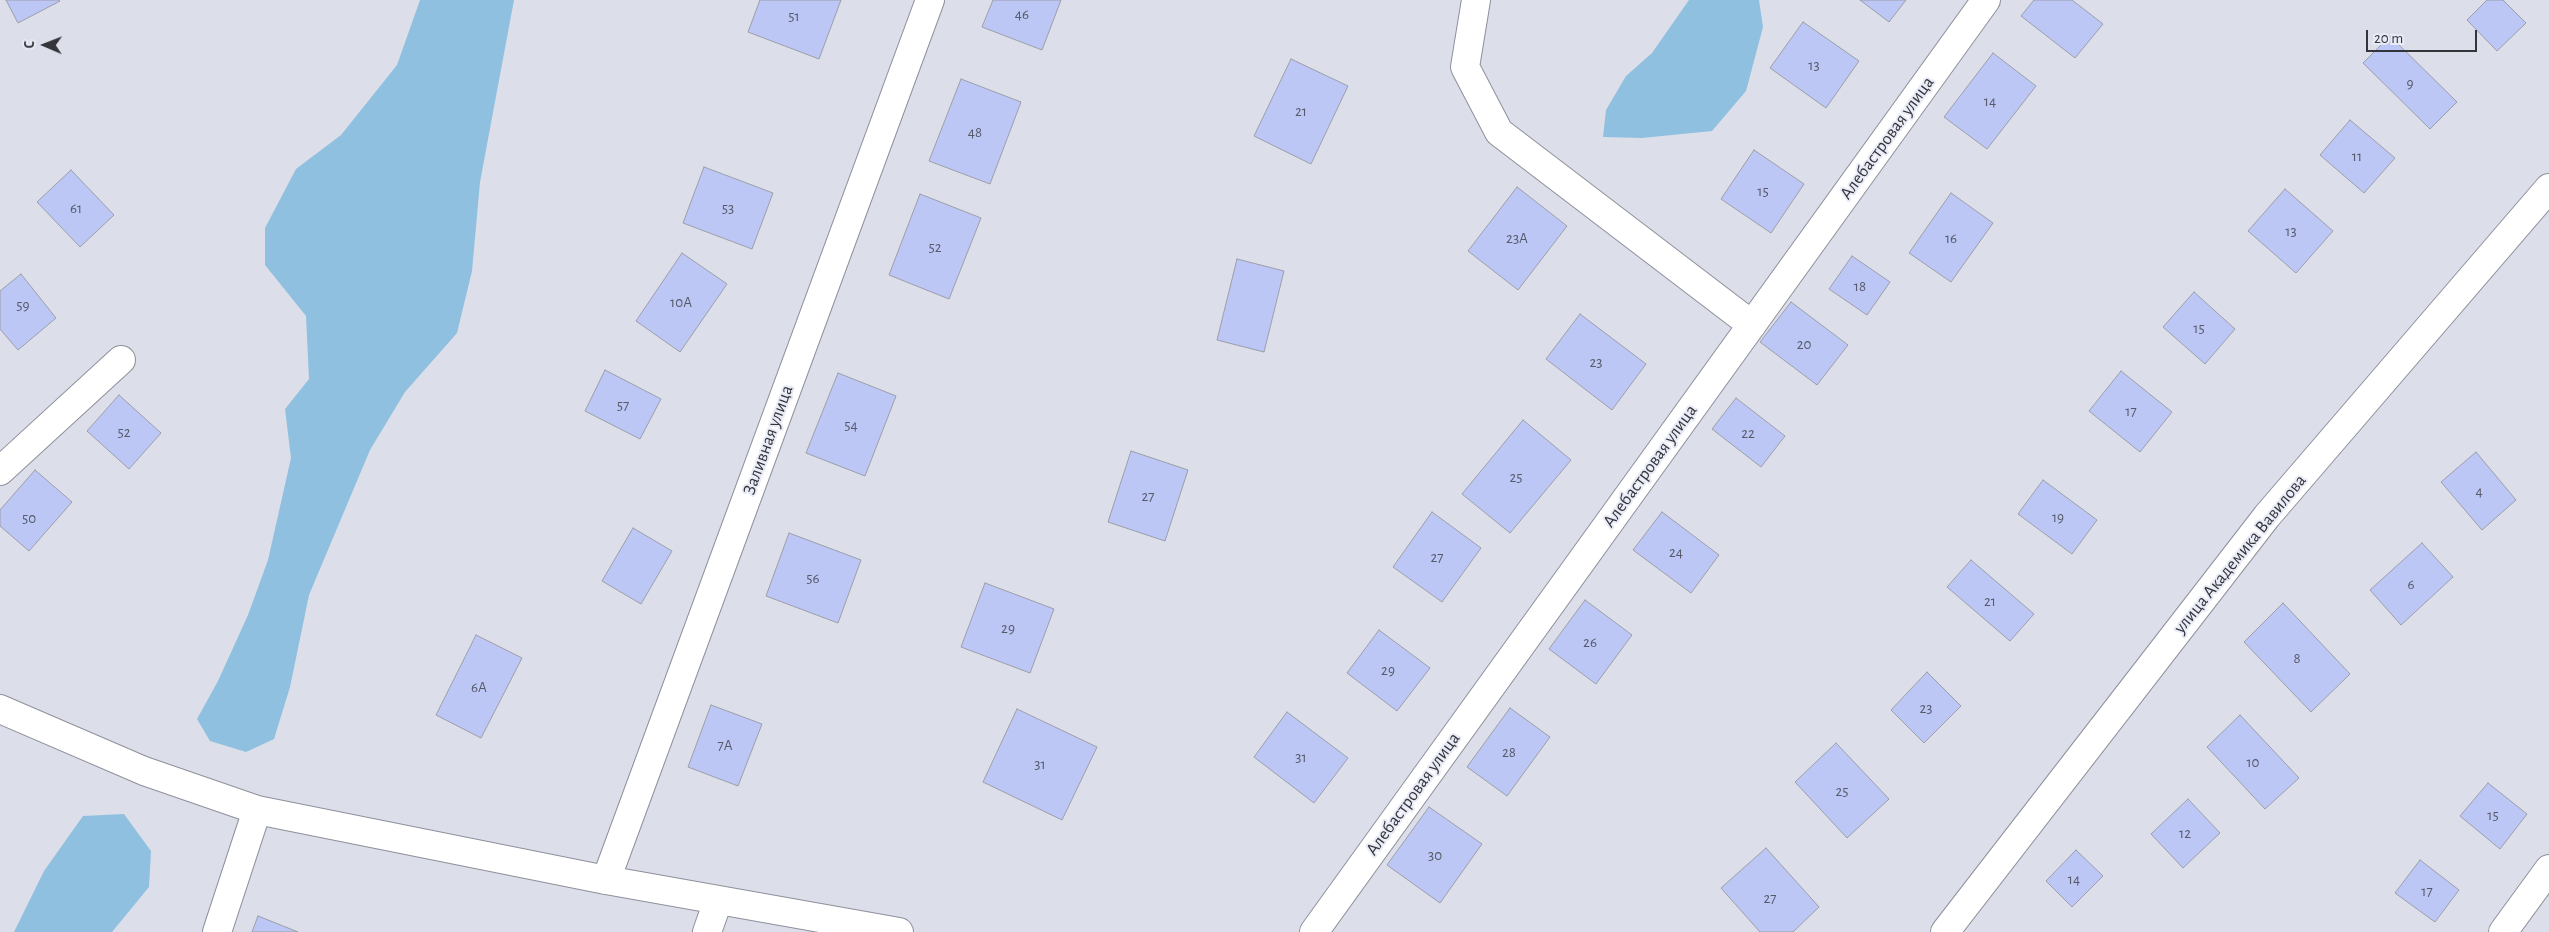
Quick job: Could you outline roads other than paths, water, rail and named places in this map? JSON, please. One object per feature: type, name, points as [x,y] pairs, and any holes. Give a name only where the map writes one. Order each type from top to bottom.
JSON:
[{"type":"street","name":"Заливная улица","points":[[606,880],[930,0]]},
{"type":"street","points":[[1476,0],[1465,67],[1499,132],[1752,325]]},
{"type":"street","name":"Алебастровая улица","points":[[1314,932],[1986,0]]},
{"type":"street","name":"улица Академика Вавилова","points":[[1945,932],[2267,516],[2549,188]]},
{"type":"street","points":[[0,471],[121,360]]},
{"type":"street","points":[[0,709],[144,771],[257,810],[606,880],[899,932]]},
{"type":"street","points":[[217,932],[257,810]]},
{"type":"street","points":[[2502,932],[2549,869]]},
{"type":"street","points":[[707,932],[718,901]]},
{"type":"water","points":[[420,0],[514,0],[480,182],[472,271],[457,333],[405,392],[370,450],[309,595],[290,687],[274,739],[246,752],[210,741],[197,719],[218,681],[248,615],[268,560],[291,458],[285,409],[309,379],[306,316],[265,265],[265,228],[296,169],[341,135],[397,65]]},
{"type":"water","points":[[1689,0],[1759,0],[1763,27],[1746,91],[1712,131],[1642,138],[1603,137],[1606,110],[1626,76],[1652,53]]},
{"type":"water","points":[[124,814],[151,851],[149,887],[112,932],[14,932],[44,871],[83,816]]}]
